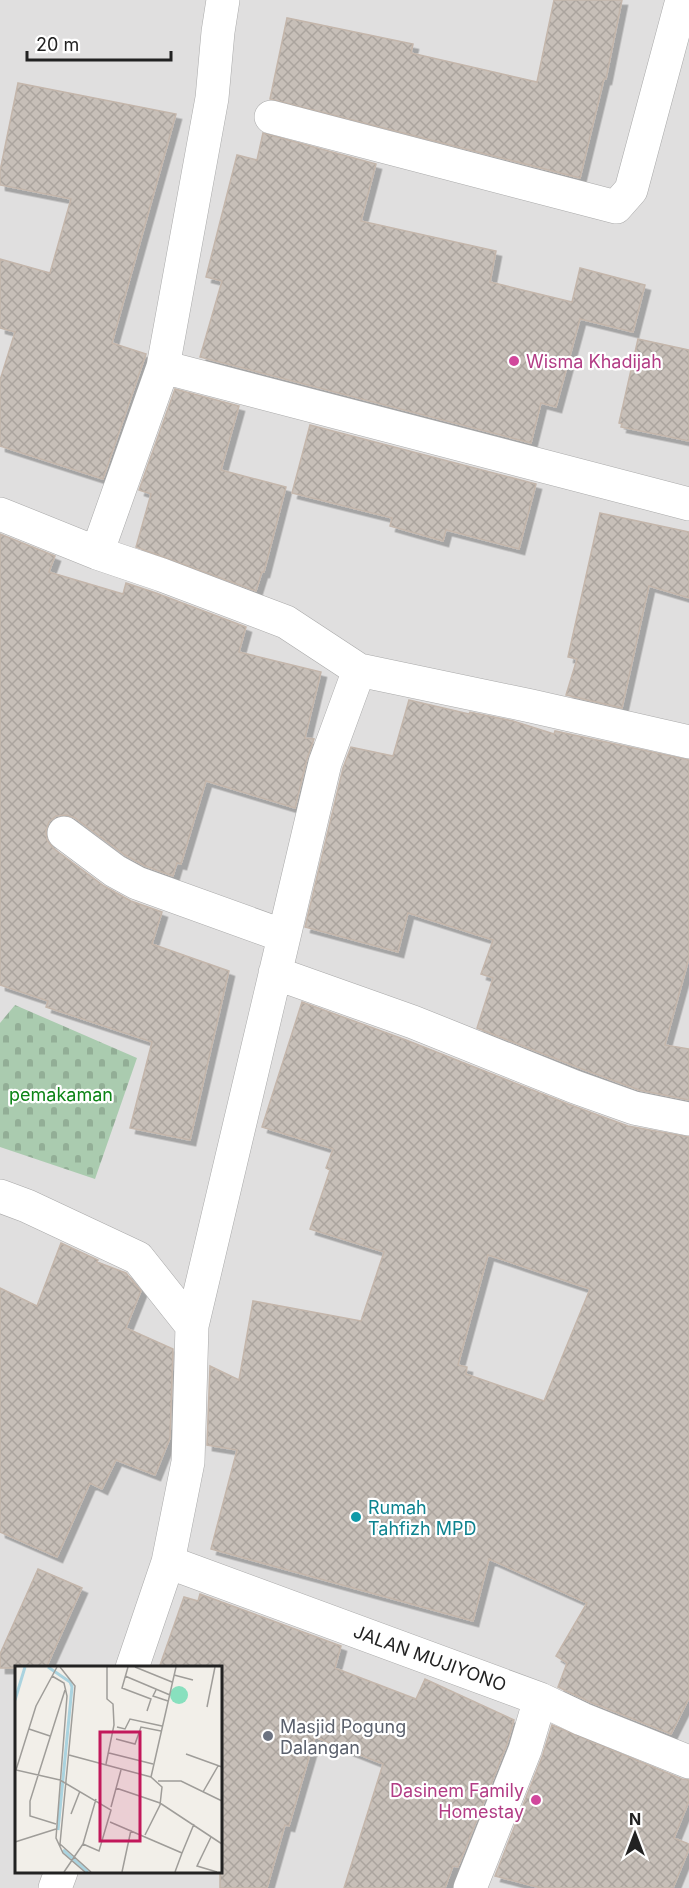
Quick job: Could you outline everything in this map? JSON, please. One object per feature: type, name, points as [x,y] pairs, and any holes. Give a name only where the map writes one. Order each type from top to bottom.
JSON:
[{"type":"street","points":[[97,553],[163,367],[212,98],[223,0]]},
{"type":"street","points":[[271,117],[616,207],[631,190],[682,0]]},
{"type":"street","points":[[163,367],[689,504]]},
{"type":"street","points":[[0,514],[97,553],[286,622],[359,670],[689,742]]},
{"type":"street","points":[[133,1666],[168,1562],[188,1462],[192,1326],[324,763],[359,670]]},
{"type":"street","points":[[64,833],[115,871],[138,883],[284,936]]},
{"type":"street","points":[[275,973],[413,1022],[624,1104],[689,1119]]},
{"type":"street","points":[[0,1196],[27,1206],[138,1258],[192,1326]]},
{"type":"street","name":"JALAN MUJIYONO","points":[[168,1562],[540,1699],[582,1719],[689,1762]]},
{"type":"street","points":[[470,1888],[525,1750],[540,1699]]},
{"type":"street","points":[[55,1888],[61,1873]]},
{"type":"shaded area","points":[[0,0],[689,0],[689,1888],[0,1888]]},
{"type":"green space","name":"pemakaman","points":[[15,1005],[137,1058],[95,1179],[0,1147],[0,1023]]},
{"type":"building","points":[[554,0],[622,0],[606,79],[604,79],[580,178],[270,99],[287,18],[413,44],[411,53],[537,82]]},
{"type":"building","points":[[18,83],[176,114],[112,343],[146,354],[103,479],[0,446],[0,380],[15,332],[0,328],[0,259],[50,273],[71,199],[0,185],[0,171]]},
{"type":"building","points":[[263,133],[376,164],[361,221],[496,251],[490,282],[572,302],[580,268],[645,285],[633,332],[580,319],[556,407],[541,403],[531,443],[200,357],[222,281],[206,277],[237,155],[257,160]]},
{"type":"building","points":[[638,339],[689,350],[689,441],[621,427],[622,424],[619,423]]},
{"type":"building","points":[[175,389],[239,406],[221,470],[286,487],[264,572],[262,572],[256,591],[136,547],[151,494],[139,490]]},
{"type":"building","points":[[310,425],[536,484],[519,549],[446,530],[443,541],[390,526],[392,518],[292,493]]},
{"type":"building","points":[[600,513],[689,532],[689,598],[649,586],[622,708],[566,695],[577,659],[568,657]]},
{"type":"building","points":[[0,534],[55,556],[49,572],[123,594],[126,583],[156,593],[246,627],[239,652],[321,672],[305,738],[314,739],[295,808],[206,781],[181,864],[177,863],[173,876],[145,866],[125,855],[75,818],[67,815],[56,816],[49,822],[46,830],[47,840],[53,848],[104,886],[131,901],[162,912],[152,944],[229,971],[190,1140],[130,1128],[152,1042],[46,1007],[48,1001],[0,985]]},
{"type":"building","points":[[409,700],[469,714],[470,712],[513,721],[554,734],[555,731],[689,760],[689,958],[665,1045],[689,1049],[689,1100],[639,1090],[477,1028],[493,978],[481,974],[493,940],[408,913],[398,952],[305,927],[343,768],[351,747],[393,756]]},
{"type":"building","points":[[302,1002],[628,1126],[689,1137],[689,1698],[671,1734],[558,1687],[567,1663],[556,1656],[587,1603],[489,1559],[473,1621],[211,1549],[237,1450],[207,1445],[210,1366],[239,1380],[253,1301],[361,1321],[384,1252],[310,1229],[330,1170],[326,1168],[333,1149],[262,1127]],"holes":[[[488,1255],[590,1289],[544,1401],[466,1374],[467,1367],[458,1365]]]},
{"type":"building","points":[[61,1243],[98,1260],[97,1262],[126,1273],[141,1291],[126,1328],[173,1349],[170,1438],[155,1475],[116,1460],[102,1489],[90,1483],[57,1557],[0,1532],[0,1288],[37,1306]]},
{"type":"building","points":[[38,1569],[82,1588],[47,1666],[0,1668],[0,1654]]},
{"type":"building","points":[[200,1594],[341,1646],[335,1668],[416,1699],[425,1679],[514,1720],[507,1744],[458,1867],[453,1866],[445,1888],[344,1888],[383,1764],[315,1737],[289,1826],[285,1825],[267,1888],[220,1888],[220,1873],[222,1873],[222,1666],[160,1666],[184,1597],[198,1601]]},
{"type":"building","points":[[552,1725],[689,1780],[689,1801],[674,1838],[689,1844],[689,1849],[673,1888],[541,1888],[495,1876],[542,1757]]},
{"type":"place","name":"Wisma Khadijah","points":[[514,361]]},
{"type":"place","name":"Rumah Tahfizh MPD","points":[[356,1517]]},
{"type":"place","name":"Masjid Pogung Dalangan","points":[[268,1736]]},
{"type":"place","name":"Dasinem Family Homestay","points":[[536,1800]]}]
